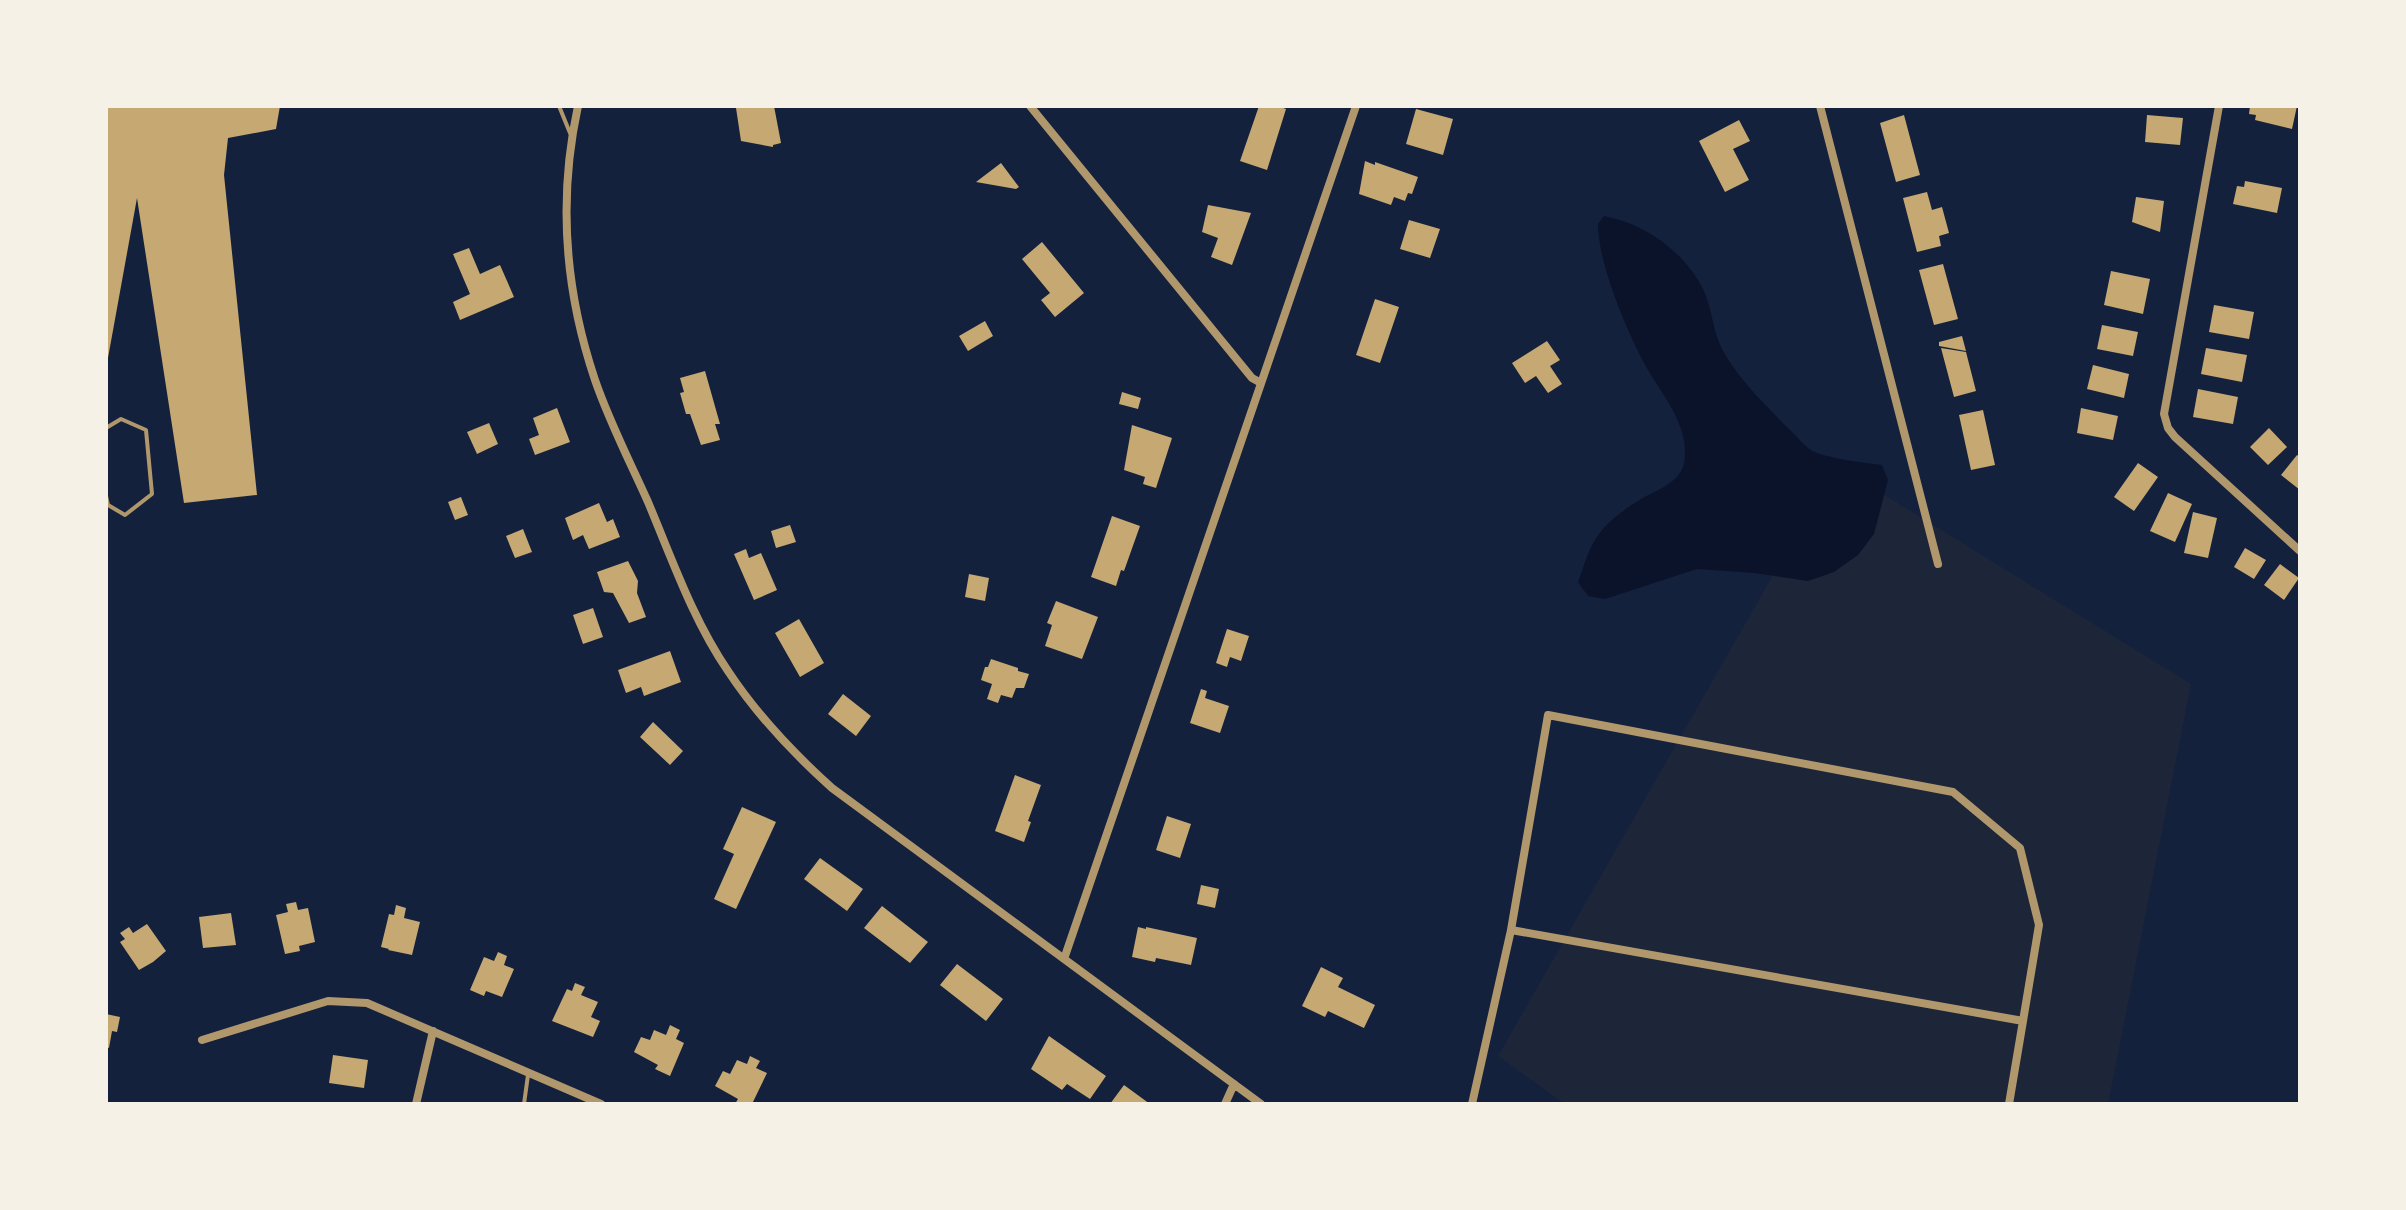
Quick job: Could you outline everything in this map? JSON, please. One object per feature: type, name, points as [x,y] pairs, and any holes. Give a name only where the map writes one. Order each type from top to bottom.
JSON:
[{"type":"street","points":[[578,106],[566,204],[572,295],[581,335],[596,383],[700,622],[728,671],[774,731],[832,788],[1261,1104]]},
{"type":"street","points":[[1030,106],[1252,378],[1261,383]]},
{"type":"street","points":[[1064,959],[1356,106]]},
{"type":"street","points":[[1820,106],[1938,564]]},
{"type":"street","points":[[2219,106],[2164,414],[2168,428],[2175,437],[2300,551]]},
{"type":"street","points":[[1472,1104],[1511,930],[1548,715],[1953,792],[2020,848],[2039,925],[2009,1104]]},
{"type":"street","points":[[1511,930],[2023,1021]]},
{"type":"street","points":[[202,1040],[328,1001],[367,1003],[601,1104]]},
{"type":"street","points":[[416,1104],[433,1031]]},
{"type":"street","points":[[1225,1104],[1234,1084]]},
{"type":"lane","points":[[559,106],[572,138]]},
{"type":"lane","points":[[106,428],[121,419],[146,430],[152,494],[125,515],[108,505],[106,496]]},
{"type":"lane","points":[[524,1104],[528,1072]]},
{"type":"shaded area","points":[[1604,216],[1649,233],[1686,264],[1704,291],[1719,342],[1736,371],[1806,446],[1817,453],[1845,460],[1882,465],[1888,480],[1874,534],[1858,555],[1834,572],[1808,581],[1697,569],[1605,599],[1588,596],[1578,582],[1601,532],[1627,508],[1677,476],[1684,463],[1685,449],[1679,423],[1644,363],[1614,295],[1599,240],[1598,224]]},
{"type":"shaded area","points":[[1836,465],[2191,684],[2108,1104],[1565,1104],[1498,1056]]},
{"type":"building","points":[[106,106],[280,106],[276,129],[228,138],[224,175],[257,495],[184,503],[137,198],[106,369]]},
{"type":"building","points":[[774,106],[781,143],[773,147],[741,141],[736,108]]},
{"type":"building","points":[[1259,106],[1286,109],[1267,170],[1240,161]]},
{"type":"building","points":[[2250,106],[2297,106],[2292,129],[2255,120],[2256,115],[2249,114]]},
{"type":"building","points":[[1416,109],[1453,119],[1443,155],[1406,144]]},
{"type":"building","points":[[1904,115],[1920,175],[1896,182],[1880,123]]},
{"type":"building","points":[[2147,115],[2183,118],[2180,145],[2145,142]]},
{"type":"building","points":[[1739,120],[1750,141],[1733,149],[1749,180],[1725,192],[1699,141]]},
{"type":"building","points":[[1365,161],[1418,177],[1412,194],[1408,193],[1405,201],[1394,197],[1391,205],[1359,194]]},
{"type":"building","points":[[1001,163],[1019,187],[976,182]]},
{"type":"building","points":[[2245,181],[2282,188],[2277,213],[2233,204],[2237,186],[2244,187]]},
{"type":"building","points":[[1927,192],[1932,210],[1942,207],[1949,233],[1939,236],[1941,246],[1917,252],[1903,198]]},
{"type":"building","points":[[2136,197],[2164,201],[2160,232],[2132,222]]},
{"type":"building","points":[[1208,205],[1251,213],[1232,265],[1211,257],[1218,238],[1202,232]]},
{"type":"building","points":[[1409,220],[1440,229],[1430,258],[1400,249]]},
{"type":"building","points":[[1042,242],[1084,293],[1055,317],[1041,300],[1050,293],[1022,259]]},
{"type":"building","points":[[469,248],[480,274],[500,265],[514,297],[460,320],[453,302],[470,294],[453,254]]},
{"type":"building","points":[[1943,264],[1958,319],[1934,325],[1919,270]]},
{"type":"building","points":[[2111,271],[2150,279],[2143,314],[2104,305]]},
{"type":"building","points":[[1375,299],[1399,307],[1380,363],[1356,355]]},
{"type":"building","points":[[2214,305],[2254,312],[2249,339],[2209,332]]},
{"type":"building","points":[[985,321],[993,336],[968,351],[959,336]]},
{"type":"building","points":[[2102,325],[2138,332],[2133,356],[2097,349]]},
{"type":"building","points":[[1962,336],[1966,351],[1939,346],[1939,342]]},
{"type":"building","points":[[1547,341],[1560,360],[1550,366],[1562,384],[1548,393],[1536,376],[1525,383],[1512,363]]},
{"type":"building","points":[[1941,348],[1966,352],[1976,391],[1954,397]]},
{"type":"building","points":[[2206,348],[2247,355],[2242,382],[2201,374]]},
{"type":"building","points":[[2093,365],[2129,374],[2124,398],[2087,389]]},
{"type":"building","points":[[705,371],[720,424],[715,424],[720,440],[701,445],[690,414],[686,414],[680,393],[684,392],[680,378]]},
{"type":"building","points":[[2198,389],[2238,397],[2233,424],[2193,417]]},
{"type":"building","points":[[1122,392],[1141,398],[1138,409],[1119,404]]},
{"type":"building","points":[[557,408],[570,442],[535,455],[529,439],[539,435],[533,418]]},
{"type":"building","points":[[2081,408],[2118,416],[2113,440],[2077,433]]},
{"type":"building","points":[[1983,410],[1995,465],[1971,470],[1959,415]]},
{"type":"building","points":[[489,423],[498,444],[477,454],[467,432]]},
{"type":"building","points":[[1132,425],[1172,438],[1156,488],[1143,484],[1145,477],[1124,470]]},
{"type":"building","points":[[2269,428],[2287,447],[2268,465],[2250,447]]},
{"type":"building","points":[[2297,455],[2300,457],[2300,490],[2281,475]]},
{"type":"building","points":[[2138,463],[2158,477],[2134,511],[2114,497]]},
{"type":"building","points":[[2168,493],[2192,504],[2175,542],[2150,531]]},
{"type":"building","points":[[461,497],[468,515],[455,520],[448,502]]},
{"type":"building","points":[[599,503],[607,522],[613,519],[620,537],[589,549],[583,535],[573,540],[565,518]]},
{"type":"building","points":[[2193,512],[2217,518],[2208,558],[2184,553]]},
{"type":"building","points":[[1112,516],[1140,526],[1116,586],[1091,577]]},
{"type":"building","points":[[790,525],[796,542],[776,548],[771,531]]},
{"type":"building","points":[[523,529],[532,552],[515,558],[506,536]]},
{"type":"building","points":[[2245,548],[2266,560],[2254,579],[2234,567]]},
{"type":"building","points":[[746,549],[749,558],[761,553],[777,590],[754,600],[734,554]]},
{"type":"building","points":[[628,561],[638,581],[637,593],[646,617],[629,623],[613,593],[604,592],[597,572]]},
{"type":"building","points":[[2280,564],[2299,578],[2284,600],[2264,585]]},
{"type":"building","points":[[969,574],[989,578],[985,601],[965,597]]},
{"type":"building","points":[[1056,601],[1098,617],[1082,659],[1045,646],[1052,625],[1047,623]]},
{"type":"building","points":[[593,608],[603,637],[583,644],[573,615]]},
{"type":"building","points":[[799,619],[824,663],[800,677],[775,633]]},
{"type":"building","points":[[1227,629],[1249,636],[1241,661],[1230,657],[1227,667],[1216,663]]},
{"type":"building","points":[[670,651],[681,682],[644,696],[641,687],[626,693],[618,670]]},
{"type":"building","points":[[991,659],[1029,674],[1024,688],[1016,688],[1012,698],[1001,695],[998,703],[987,699],[992,684],[981,680]]},
{"type":"building","points":[[1201,689],[1207,691],[1205,698],[1229,706],[1220,733],[1190,723]]},
{"type":"building","points":[[843,694],[871,716],[856,736],[828,714]]},
{"type":"building","points":[[653,722],[683,751],[670,765],[640,737]]},
{"type":"building","points":[[1015,775],[1041,785],[1024,842],[995,831]]},
{"type":"building","points":[[742,807],[776,822],[736,909],[714,899],[734,854],[723,849]]},
{"type":"building","points":[[1167,816],[1191,824],[1180,858],[1156,850]]},
{"type":"building","points":[[820,858],[863,889],[847,911],[804,879]]},
{"type":"building","points":[[1201,885],[1219,889],[1215,908],[1197,904]]},
{"type":"building","points":[[296,902],[298,910],[308,908],[315,942],[299,946],[300,951],[285,954],[276,915],[288,912],[286,904]]},
{"type":"building","points":[[396,905],[406,908],[404,918],[420,922],[412,955],[381,947],[389,914],[394,915]]},
{"type":"building","points":[[882,906],[928,942],[910,963],[864,928]]},
{"type":"building","points":[[231,913],[236,945],[203,948],[199,917]]},
{"type":"building","points":[[147,924],[166,951],[139,970],[120,942],[125,939],[120,933],[129,927],[133,933]]},
{"type":"building","points":[[1138,927],[1197,938],[1191,965],[1132,957]]},
{"type":"building","points":[[498,952],[507,956],[504,965],[514,969],[502,997],[486,991],[484,996],[470,990],[484,957],[494,961]]},
{"type":"building","points":[[957,964],[1003,999],[986,1021],[940,985]]},
{"type":"building","points":[[1321,967],[1343,978],[1338,987],[1375,1005],[1364,1028],[1328,1011],[1325,1017],[1302,1006]]},
{"type":"building","points":[[575,983],[585,987],[581,995],[598,1002],[591,1017],[600,1021],[593,1037],[552,1021],[567,989],[572,991]]},
{"type":"building","points":[[106,1014],[120,1017],[117,1032],[112,1031],[109,1048],[106,1047]]},
{"type":"building","points":[[670,1025],[680,1030],[676,1039],[684,1043],[670,1076],[655,1069],[658,1065],[634,1052],[641,1037],[650,1040],[654,1030],[666,1035]]},
{"type":"building","points":[[1049,1036],[1106,1076],[1090,1099],[1067,1084],[1062,1090],[1031,1069]]},
{"type":"building","points":[[333,1055],[368,1060],[364,1088],[329,1083]]},
{"type":"building","points":[[750,1056],[760,1061],[756,1068],[767,1073],[752,1104],[735,1104],[738,1099],[715,1086],[723,1071],[730,1074],[737,1060],[747,1064]]},
{"type":"building","points":[[1124,1085],[1150,1104],[1110,1104]]}]
